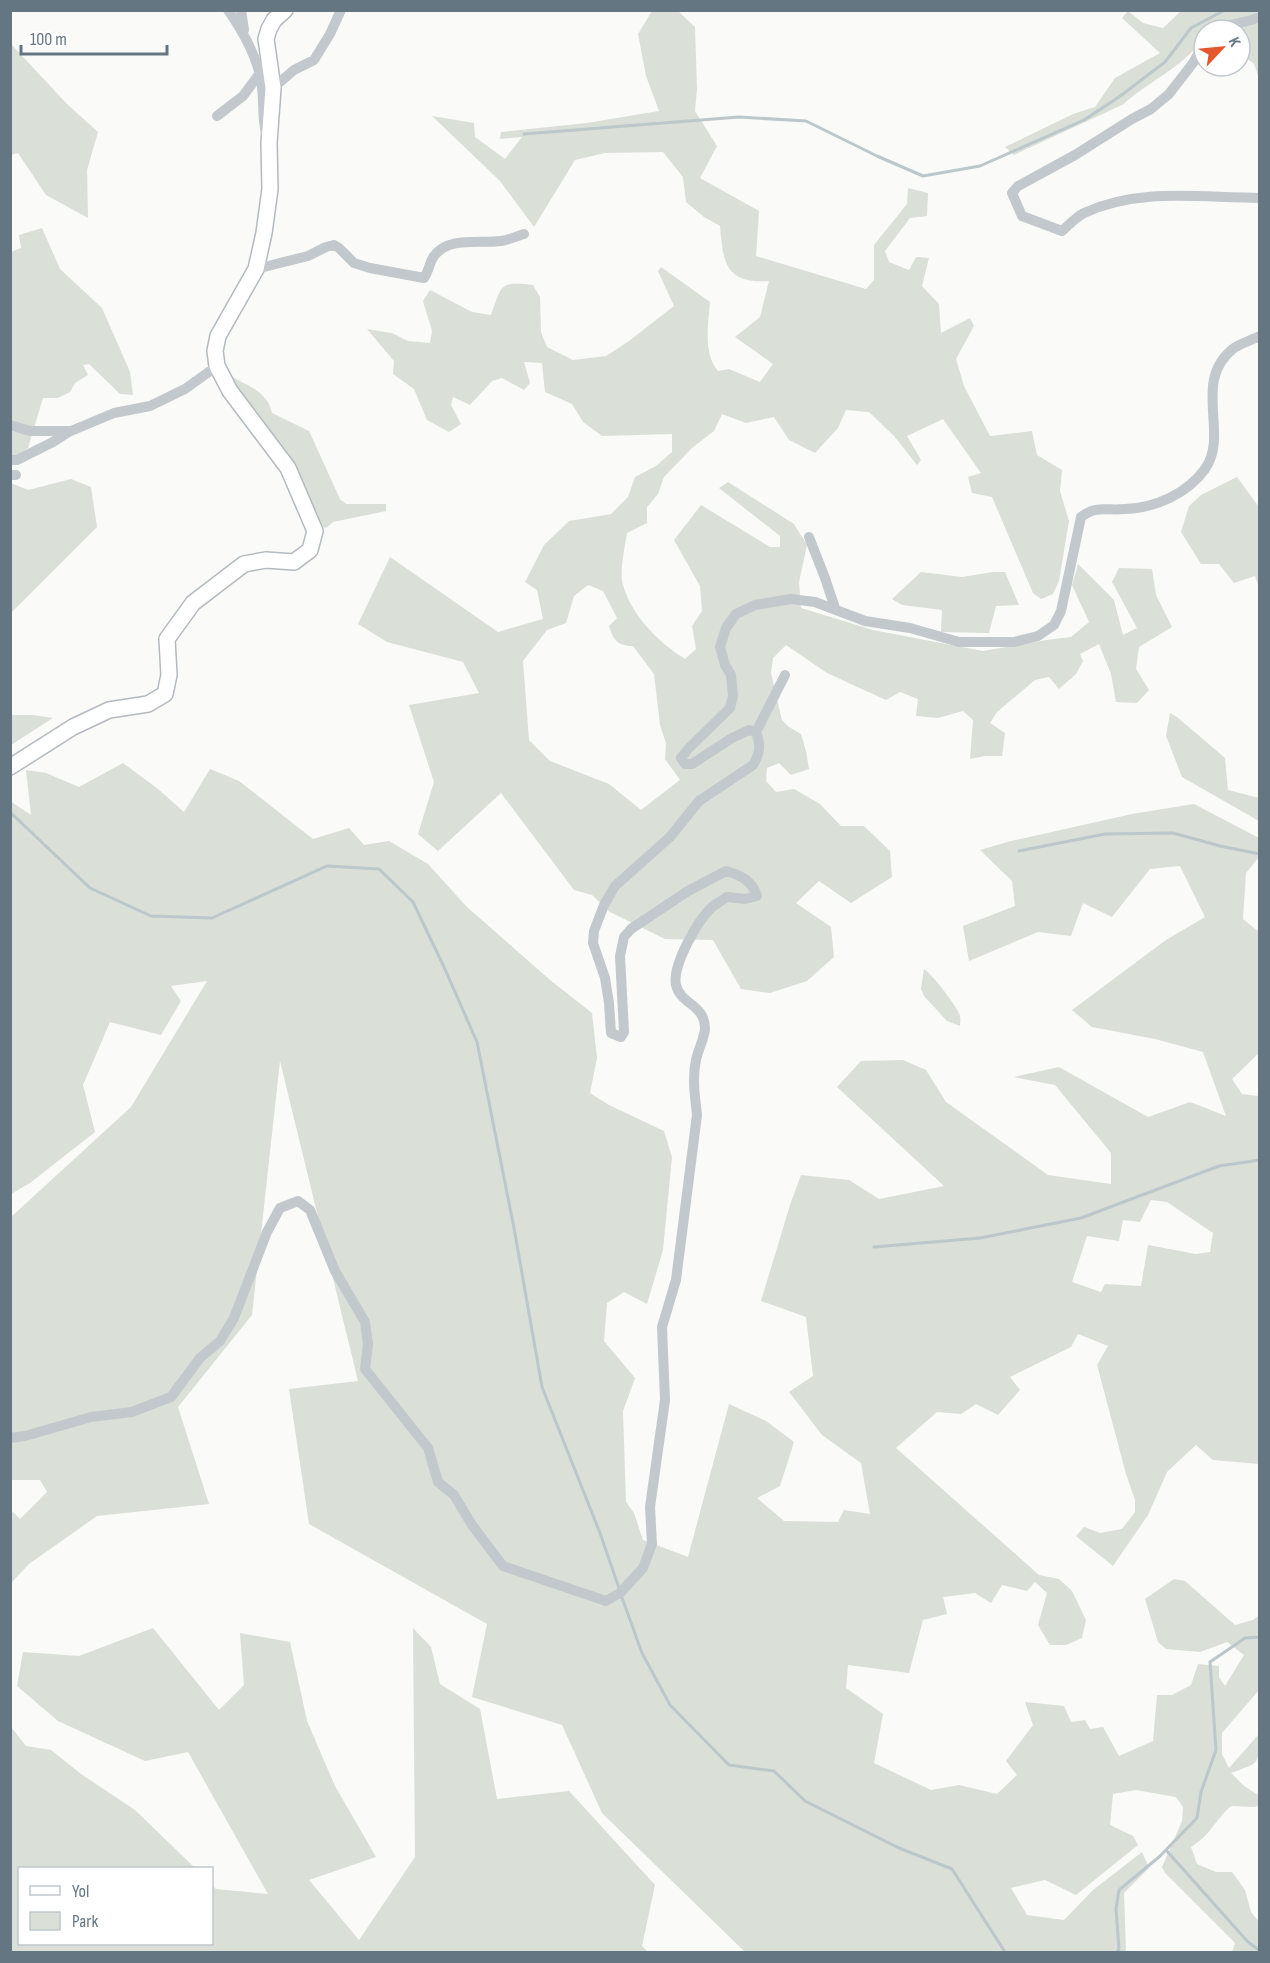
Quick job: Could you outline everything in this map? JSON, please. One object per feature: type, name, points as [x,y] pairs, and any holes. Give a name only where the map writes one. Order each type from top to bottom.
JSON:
[{"type":"main road","points":[[10,767],[73,728],[109,710],[148,704],[165,694],[169,675],[167,639],[193,603],[244,564],[266,560],[294,562],[310,550],[315,531],[288,468],[230,391],[217,366],[215,351],[218,336],[256,269],[264,233],[270,189],[269,143],[273,88],[266,39],[268,28],[285,10]]},
{"type":"street","points":[[228,10],[250,47]]},
{"type":"street","points":[[241,10],[244,28],[260,73],[263,90],[262,114],[269,143]]},
{"type":"street","points":[[273,88],[294,70],[314,60],[341,10]]},
{"type":"street","points":[[1192,64],[1169,94],[1151,109],[1075,155],[1017,186],[1012,193],[1013,200],[1022,216],[1062,231],[1082,214],[1123,199],[1162,195],[1260,198]]},
{"type":"street","points":[[218,116],[243,96],[260,73]]},
{"type":"street","points":[[256,269],[308,256],[334,245],[354,263],[424,278],[433,257],[443,248],[458,242],[503,241],[524,234]]},
{"type":"street","points":[[756,732],[749,730],[732,738],[692,764],[685,764],[681,758],[687,749],[730,708],[733,696],[731,675],[725,665],[720,647],[726,628],[736,614],[755,605],[791,599],[815,602],[865,621],[910,628],[959,642],[1014,642],[1038,636],[1054,625],[1061,611],[1081,517],[1091,509],[1144,508],[1161,502],[1189,486],[1206,468],[1211,453],[1215,434],[1211,408],[1218,367],[1234,348],[1260,336]]},
{"type":"street","points":[[10,460],[16,460],[71,431],[114,413],[150,406],[184,388],[217,366]]},
{"type":"street","points":[[10,425],[30,431],[71,431]]},
{"type":"street","points":[[809,537],[835,609]]},
{"type":"street","points":[[10,1438],[25,1436],[91,1417],[132,1412],[171,1397],[200,1358],[220,1341],[234,1318],[267,1232],[280,1208],[298,1201],[310,1210],[335,1271],[365,1322],[368,1344],[365,1369],[428,1448],[438,1482],[454,1495],[472,1525],[503,1566],[606,1601],[620,1593],[643,1568],[652,1544],[650,1507],[665,1400],[663,1326],[676,1280],[697,1115],[694,1089],[696,1062],[705,1030],[703,1017],[698,1008],[685,1000],[676,984],[678,966],[700,921],[712,908],[728,897],[745,899],[757,896],[754,887],[740,875],[726,872],[688,891],[632,929],[624,937],[620,956],[624,1032],[621,1037],[611,1033],[605,978],[593,942],[594,931],[604,905],[615,886],[670,837],[699,801],[753,765],[758,758],[760,743],[756,732],[785,675]]},
{"type":"green space","points":[[677,10],[695,27],[697,89],[695,111],[717,146],[700,178],[759,211],[756,256],[866,289],[874,280],[874,245],[907,204],[908,188],[928,193],[927,216],[910,218],[885,251],[889,262],[909,270],[916,257],[929,258],[922,286],[939,304],[941,333],[970,318],[974,326],[956,359],[964,386],[990,436],[1032,431],[1037,455],[1062,470],[1060,491],[1069,521],[1059,581],[1053,594],[1041,599],[1033,593],[992,497],[972,493],[968,477],[981,473],[943,419],[907,436],[921,460],[917,465],[894,436],[869,412],[846,410],[838,428],[815,453],[789,440],[774,417],[746,423],[722,414],[714,431],[692,448],[664,477],[658,494],[647,507],[647,523],[627,533],[622,580],[627,596],[639,618],[665,645],[685,659],[696,649],[692,626],[702,611],[700,586],[674,540],[701,505],[770,547],[780,547],[780,536],[719,488],[728,482],[794,524],[807,545],[799,582],[801,608],[873,630],[983,651],[1071,637],[1089,622],[1072,585],[1078,564],[1114,600],[1123,635],[1137,628],[1112,582],[1119,568],[1152,569],[1156,595],[1172,627],[1139,647],[1136,669],[1149,690],[1137,703],[1116,702],[1111,674],[1099,644],[1080,654],[1083,661],[1076,674],[1059,689],[1049,677],[1035,680],[997,712],[990,723],[1005,733],[1002,756],[970,759],[973,720],[963,711],[938,718],[916,716],[918,699],[900,692],[886,700],[827,673],[786,645],[773,658],[771,673],[782,720],[801,734],[809,769],[791,775],[779,763],[767,768],[766,781],[776,792],[794,789],[820,804],[841,826],[864,826],[890,851],[892,877],[851,903],[819,881],[796,903],[831,927],[834,957],[807,981],[770,993],[741,989],[713,940],[665,939],[610,912],[592,895],[574,890],[501,793],[438,851],[418,834],[434,782],[409,705],[479,693],[463,662],[387,642],[358,624],[390,557],[498,632],[543,619],[537,590],[525,582],[544,545],[569,521],[611,514],[628,497],[635,477],[656,466],[672,452],[672,434],[602,436],[583,422],[572,404],[545,392],[542,363],[524,362],[530,383],[524,390],[502,378],[492,381],[470,405],[453,397],[451,405],[461,424],[449,432],[427,420],[414,389],[393,374],[394,361],[367,329],[392,333],[408,341],[430,343],[432,331],[423,301],[430,290],[472,312],[491,315],[500,292],[507,285],[533,285],[540,297],[541,332],[547,347],[573,360],[606,356],[674,306],[658,271],[661,267],[710,302],[708,347],[713,364],[718,371],[729,369],[760,382],[773,364],[735,337],[760,317],[769,281],[744,279],[735,275],[730,269],[725,260],[720,226],[704,217],[686,202],[683,177],[663,152],[605,153],[575,160],[534,227],[500,181],[432,116],[474,123],[475,137],[505,159],[522,137],[500,139],[501,132],[587,123],[659,111],[646,76],[638,34],[652,11]],"holes":[[[588,585],[603,591],[617,618],[609,626],[612,635],[623,645],[633,646],[654,674],[660,725],[666,743],[665,759],[680,780],[641,810],[609,784],[550,761],[529,740],[523,661],[547,630],[566,623],[574,596]]]},
{"type":"green space","points":[[1128,11],[1143,23],[1163,28],[1181,11],[1259,11],[1259,78],[1252,62],[1252,18],[1192,18],[1192,52],[1171,70],[1124,104],[1014,155],[1005,147],[1073,114],[1095,107],[1115,78],[1160,53],[1122,18]]},
{"type":"green space","points":[[11,44],[67,104],[98,132],[87,170],[88,218],[46,195],[18,153],[11,155]]},
{"type":"green space","points":[[42,228],[60,269],[102,308],[130,372],[133,395],[120,394],[89,364],[83,365],[88,375],[75,383],[70,392],[58,398],[43,398],[28,448],[11,460],[11,252],[21,248],[19,235]]},
{"type":"green space","points":[[230,376],[261,394],[272,413],[309,431],[340,499],[346,504],[386,504],[386,511],[333,522],[326,528],[318,525],[234,388]]},
{"type":"green space","points":[[1237,477],[1259,507],[1259,587],[1255,576],[1234,583],[1219,564],[1201,564],[1181,532],[1189,506],[1201,495]]},
{"type":"green space","points":[[71,479],[91,487],[97,527],[11,613],[11,483],[28,490]]},
{"type":"green space","points":[[921,572],[962,577],[1005,572],[1019,605],[996,606],[989,633],[941,632],[942,610],[902,605],[892,599]]},
{"type":"green space","points":[[1170,713],[1225,758],[1228,790],[1259,798],[1259,821],[1182,777],[1166,736]]},
{"type":"green space","points":[[11,715],[33,715],[53,718],[11,745]]},
{"type":"green space","points":[[123,763],[184,812],[210,769],[239,781],[313,839],[349,828],[364,845],[389,841],[428,864],[467,907],[550,980],[592,1013],[597,1058],[590,1093],[609,1105],[664,1131],[672,1157],[663,1250],[647,1304],[624,1292],[607,1303],[604,1341],[635,1378],[623,1411],[626,1502],[634,1513],[643,1540],[688,1557],[729,1404],[766,1421],[794,1442],[780,1486],[757,1498],[784,1521],[838,1522],[844,1510],[870,1514],[861,1463],[822,1435],[789,1392],[813,1376],[806,1317],[761,1301],[801,1175],[849,1180],[879,1199],[944,1186],[837,1087],[861,1061],[903,1060],[926,1070],[946,1102],[1048,1175],[1111,1184],[1111,1153],[1055,1085],[1014,1077],[1059,1067],[1148,1117],[1190,1102],[1226,1116],[1203,1052],[1155,1039],[1092,1027],[1072,1010],[1166,940],[1205,917],[1180,866],[1150,869],[1112,917],[1083,903],[1071,936],[1038,932],[969,961],[963,926],[1015,906],[1012,881],[980,850],[1132,814],[1194,804],[1259,838],[1259,857],[1246,873],[1243,919],[1259,932],[1259,1053],[1232,1079],[1242,1094],[1259,1096],[1259,1464],[1213,1460],[1196,1445],[1167,1472],[1148,1515],[1113,1566],[1076,1536],[1084,1527],[1100,1533],[1122,1529],[1135,1512],[1135,1500],[1097,1365],[1108,1346],[1078,1334],[1071,1347],[1010,1377],[1020,1390],[998,1415],[976,1404],[961,1414],[937,1412],[896,1448],[1039,1575],[1059,1579],[1072,1591],[1086,1620],[1082,1638],[1066,1645],[1050,1645],[1038,1625],[1047,1593],[1035,1582],[1027,1591],[1002,1585],[991,1603],[975,1593],[943,1597],[947,1614],[923,1620],[909,1673],[848,1665],[846,1688],[883,1714],[874,1763],[931,1790],[959,1785],[997,1794],[1017,1775],[1006,1761],[1033,1725],[1025,1702],[1064,1706],[1071,1722],[1085,1720],[1090,1729],[1103,1727],[1119,1756],[1153,1741],[1157,1695],[1172,1695],[1191,1685],[1198,1664],[1219,1666],[1219,1677],[1225,1686],[1244,1655],[1227,1642],[1200,1652],[1166,1649],[1158,1642],[1145,1599],[1174,1579],[1185,1581],[1235,1625],[1253,1620],[1259,1615],[1259,1690],[1222,1733],[1222,1754],[1229,1768],[1259,1734],[1259,1752],[1256,1761],[1248,1767],[1231,1773],[1244,1786],[1258,1795],[1259,1805],[1255,1807],[1231,1806],[1203,1838],[1191,1847],[1197,1864],[1216,1872],[1232,1872],[1245,1890],[1251,1912],[1259,1922],[1259,1952],[1232,1952],[1235,1943],[1165,1873],[1162,1867],[1182,1821],[1183,1807],[1176,1797],[1136,1790],[1113,1794],[1110,1825],[1133,1836],[1138,1845],[1076,1895],[1045,1880],[1011,1888],[1027,1915],[1064,1920],[1093,1890],[1142,1852],[1149,1868],[1124,1893],[1126,1952],[745,1952],[602,1813],[562,1725],[472,1697],[487,1624],[309,1524],[289,1389],[358,1381],[280,1061],[252,1315],[178,1407],[209,1504],[97,1516],[29,1564],[11,1583],[11,1514],[13,1512],[20,1519],[47,1492],[40,1480],[11,1480],[11,1217],[131,1107],[207,981],[171,986],[181,1001],[161,1035],[110,1022],[83,1085],[95,1132],[30,1183],[11,1194],[10,801],[31,815],[26,770],[46,773],[79,787]],"holes":[[[1151,1200],[1167,1202],[1213,1233],[1210,1252],[1196,1254],[1148,1245],[1141,1286],[1105,1284],[1101,1292],[1072,1282],[1087,1236],[1119,1241],[1123,1220],[1140,1222]]]},
{"type":"green space","points":[[924,969],[955,1005],[960,1016],[960,1026],[947,1021],[924,996],[921,989]]},
{"type":"green space","points":[[153,1628],[219,1710],[244,1685],[240,1633],[290,1642],[307,1721],[335,1786],[376,1857],[309,1880],[359,1940],[415,1857],[413,1628],[431,1647],[440,1684],[480,1709],[497,1799],[569,1791],[655,1885],[642,1946],[648,1952],[11,1952],[11,1727],[26,1746],[51,1750],[81,1774],[135,1810],[194,1867],[18,1867],[18,1945],[213,1945],[213,1886],[216,1889],[268,1894],[188,1752],[145,1761],[58,1721],[17,1686],[23,1652],[79,1656]]},
{"type":"waterway","points":[[524,134],[739,117],[806,121],[923,176],[980,166],[1084,120],[1165,62],[1191,28],[1225,10]]},
{"type":"waterway","points":[[11,813],[90,888],[151,916],[212,918],[327,866],[379,869],[413,902],[477,1042],[514,1228],[542,1387],[600,1533],[619,1588]]},
{"type":"waterway","points":[[1019,851],[1105,834],[1173,833],[1260,854]]},
{"type":"waterway","points":[[874,1247],[980,1238],[1081,1218],[1219,1166],[1260,1160]]},
{"type":"waterway","points":[[621,1595],[642,1653],[670,1705],[729,1765],[774,1771],[805,1801],[899,1848],[952,1869],[1005,1952]]},
{"type":"waterway","points":[[1117,1952],[1119,1949],[1116,1909],[1119,1890],[1159,1857],[1197,1818],[1201,1792],[1216,1750],[1210,1662],[1245,1638],[1260,1637]]},
{"type":"waterway","points":[[1166,1850],[1248,1942],[1260,1951]]}]
